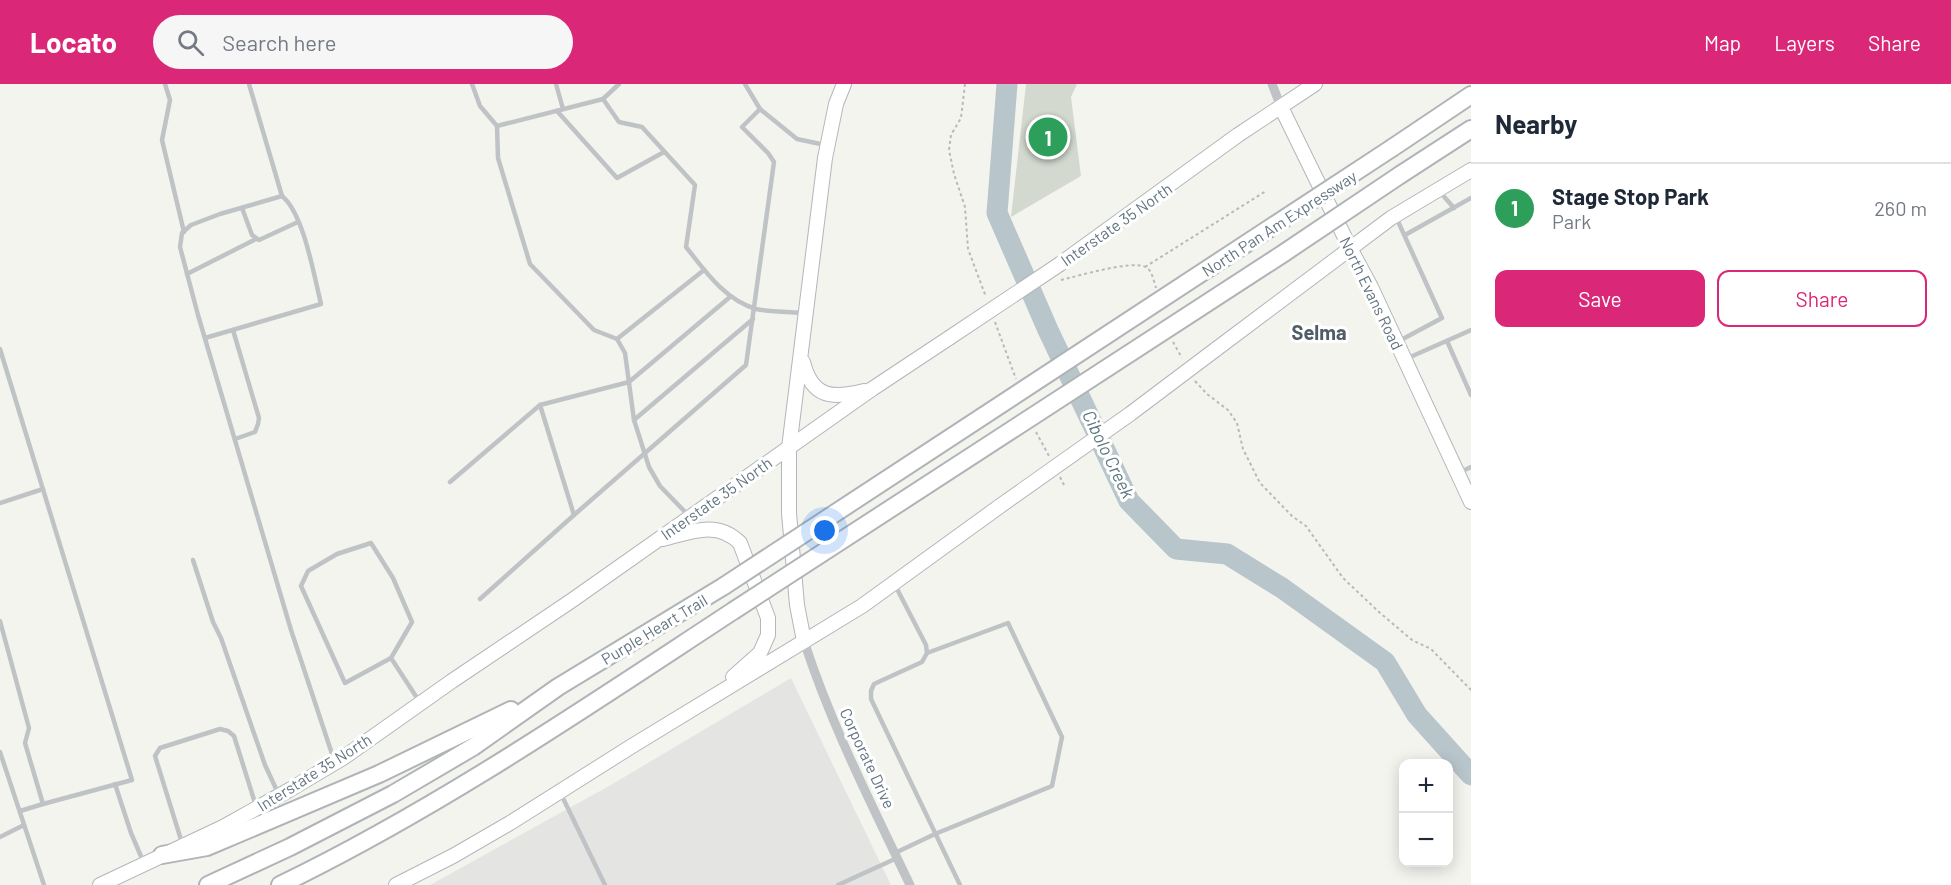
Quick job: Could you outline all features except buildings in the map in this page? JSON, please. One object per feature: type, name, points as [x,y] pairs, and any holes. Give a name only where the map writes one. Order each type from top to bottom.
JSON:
[{"type":"highway","name":"North Pan Am Expressway","points":[[1086,350],[1471,96]]},
{"type":"highway","name":"North Pan Am Expressway","points":[[1095,375],[1471,129]]},
{"type":"highway","name":"Purple Heart Trail","points":[[208,885],[290,847],[393,794],[473,747],[558,687],[724,586],[1086,350]]},
{"type":"highway","name":"Purple Heart Trail","points":[[279,885],[383,832],[558,726],[1095,375]]},
{"type":"highway","points":[[162,855],[207,847],[449,741],[558,687]]},
{"type":"main road","points":[[804,641],[796,605],[789,513],[789,448],[828,145],[836,104],[844,84]]},
{"type":"main road","name":"Interstate 35 North","points":[[100,885],[257,808],[335,762],[571,601],[872,389],[1060,264],[1238,135],[1315,84]]},
{"type":"main road","name":"North Evans Road","points":[[1281,107],[1371,287],[1471,502]]},
{"type":"main road","points":[[396,885],[491,834],[862,606],[1130,414],[1395,215],[1471,170]]},
{"type":"main road","points":[[801,352],[808,380],[818,390],[832,395],[847,395],[872,389]]},
{"type":"main road","points":[[653,542],[698,530],[714,529],[731,533],[740,543],[768,618],[768,635],[760,653],[702,703]]},
{"type":"street","name":"North Evans Road","points":[[1272,84],[1281,107]]},
{"type":"street","name":"Corporate Drive","points":[[804,641],[833,720],[910,885]]},
{"type":"lane","points":[[165,84],[170,100],[162,140],[184,231],[180,247],[295,640],[335,762]]},
{"type":"lane","points":[[205,338],[321,304],[303,232],[288,201],[282,196],[249,84]]},
{"type":"lane","points":[[472,84],[480,106],[497,126],[498,158],[530,264],[594,330],[617,339],[625,353],[634,420],[649,467],[660,486],[689,517]]},
{"type":"lane","points":[[556,84],[563,109]]},
{"type":"lane","points":[[497,126],[603,99],[620,84]]},
{"type":"lane","points":[[746,84],[760,109],[797,139],[828,145]]},
{"type":"lane","points":[[603,99],[619,122],[642,127],[695,185],[686,248],[704,270],[730,297],[755,309],[806,313]]},
{"type":"lane","points":[[480,599],[746,365],[774,162],[742,127],[760,109]]},
{"type":"lane","points":[[557,111],[618,177],[664,152]]},
{"type":"lane","points":[[1437,190],[1454,208]]},
{"type":"lane","points":[[184,231],[191,225],[282,196]]},
{"type":"lane","points":[[1405,236],[1471,198]]},
{"type":"lane","points":[[242,208],[252,235],[256,239]]},
{"type":"lane","points":[[1395,215],[1442,318],[1397,342]]},
{"type":"lane","points":[[187,274],[256,239],[262,239],[298,222]]},
{"type":"lane","points":[[617,339],[704,270]]},
{"type":"lane","points":[[450,482],[540,405],[629,382],[730,297]]},
{"type":"lane","points":[[634,420],[753,319]]},
{"type":"lane","points":[[233,330],[259,418],[255,432],[235,439]]},
{"type":"lane","points":[[1405,359],[1471,330]]},
{"type":"lane","points":[[1447,341],[1471,395]]},
{"type":"lane","points":[[0,349],[3,367],[43,489],[132,780],[20,811]]},
{"type":"lane","points":[[540,405],[574,515]]},
{"type":"lane","points":[[1457,472],[1471,467]]},
{"type":"lane","points":[[0,503],[43,489]]},
{"type":"lane","points":[[371,543],[393,578],[412,622],[391,658],[345,683],[301,586],[308,572],[337,554],[371,543]]},
{"type":"lane","points":[[193,560],[265,765],[279,796]]},
{"type":"lane","points":[[894,583],[926,645],[927,653],[922,662],[874,684],[871,699],[960,885]]},
{"type":"lane","points":[[0,621],[29,728],[26,743],[28,758],[43,804]]},
{"type":"lane","points":[[838,885],[935,834],[1052,786],[1062,737],[1008,623],[927,653]]},
{"type":"lane","points":[[391,658],[421,703]]},
{"type":"lane","points":[[183,846],[155,756],[160,748],[220,729],[228,731],[234,736],[257,808]]},
{"type":"lane","points":[[0,752],[44,885]]},
{"type":"lane","points":[[115,784],[131,833],[145,864]]},
{"type":"lane","points":[[560,791],[605,885]]},
{"type":"lane","points":[[0,837],[24,825]]},
{"type":"path","points":[[1145,267],[1266,191]]},
{"type":"shaded area","points":[[1026,84],[1077,84],[1071,97],[1081,176],[1011,217]]},
{"type":"shaded area","points":[[791,678],[891,885],[430,885],[609,786]]},
{"type":"waterway","name":"Cibolo Creek","points":[[1007,84],[997,213],[1048,330],[1129,501],[1176,549],[1227,554],[1282,588],[1385,662],[1417,715],[1471,775]]},
{"type":"place","name":"Stage Stop Park","points":[[1048,137]]},
{"type":"district","name":"Selma","points":[[1319,332]]}]
